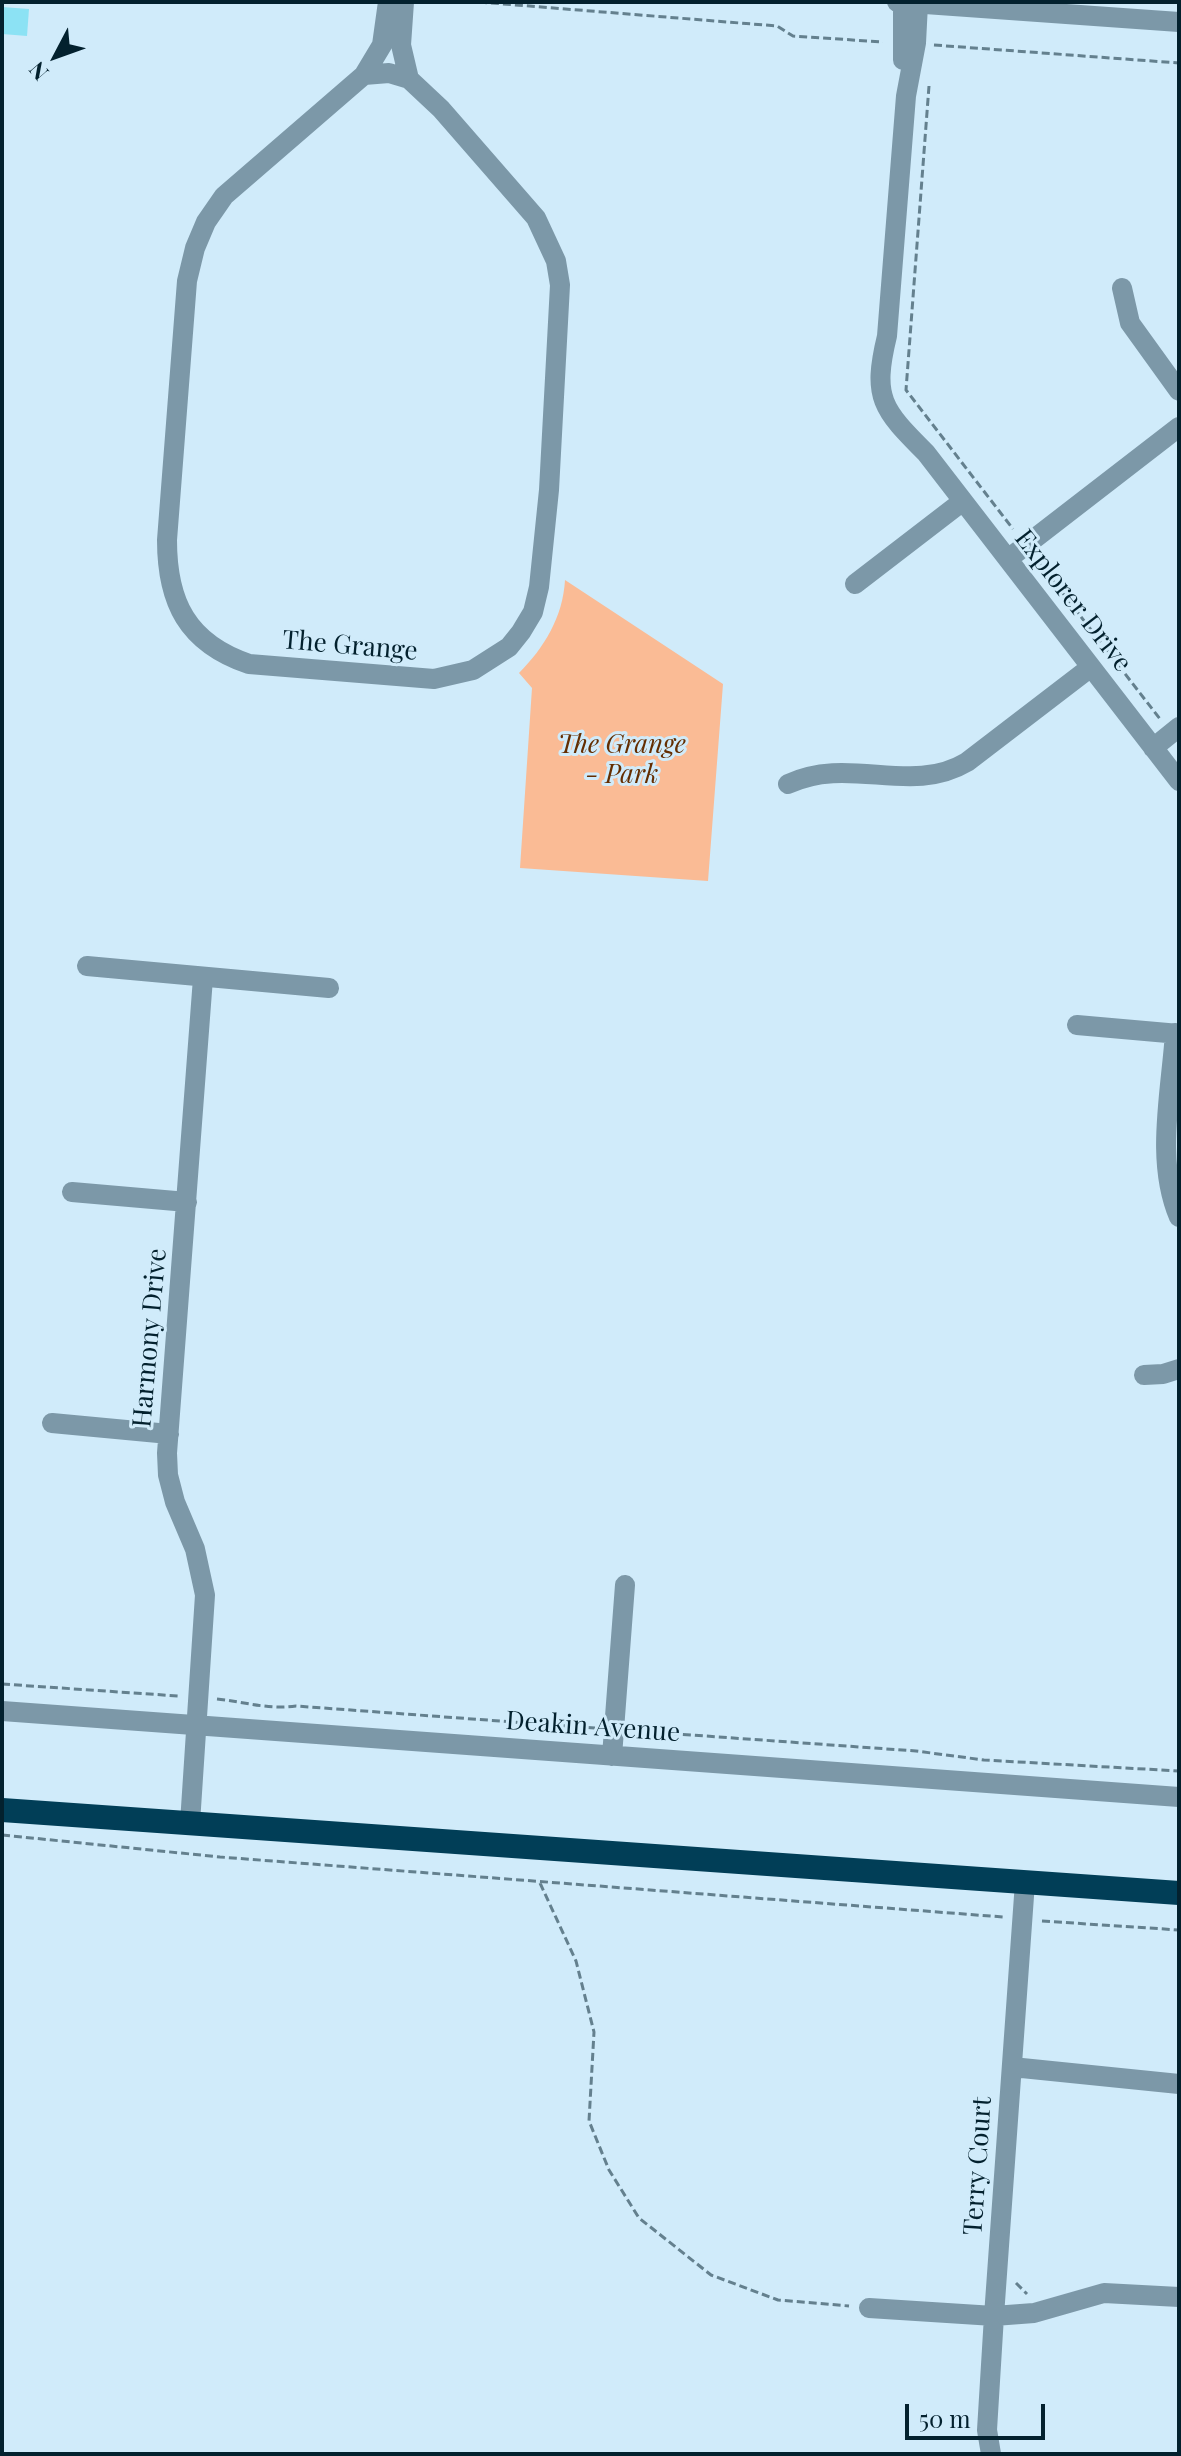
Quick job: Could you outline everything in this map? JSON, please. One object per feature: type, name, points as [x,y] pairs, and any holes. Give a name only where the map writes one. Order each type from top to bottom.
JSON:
[{"type":"highway","points":[[2,1810],[1179,1893]]},
{"type":"street","name":"The Grange","points":[[388,2],[382,45],[364,75],[224,196],[206,222],[195,248],[183,319],[167,569],[171,590],[180,609],[208,644],[228,657],[249,664],[434,679],[473,670],[492,660],[509,647],[533,612],[539,587],[549,490],[560,285],[556,261],[536,218],[441,109],[409,79]]},
{"type":"street","points":[[364,75],[389,73],[409,79],[401,45],[404,2]]},
{"type":"street","points":[[897,2],[1021,6],[1179,22]]},
{"type":"street","name":"Explorer Drive","points":[[911,3],[887,336],[895,393],[926,453],[1179,781]]},
{"type":"street","points":[[1122,288],[1130,323],[1179,391]]},
{"type":"street","points":[[1008,559],[1179,427]]},
{"type":"street","points":[[855,584],[963,501]]},
{"type":"street","points":[[788,784],[804,776],[834,771],[921,777],[952,771],[1091,667]]},
{"type":"street","points":[[1153,748],[1175,730]]},
{"type":"street","points":[[87,966],[329,988]]},
{"type":"street","name":"Harmony Drive","points":[[190,1823],[205,1595],[195,1549],[175,1502],[168,1475],[203,978]]},
{"type":"street","points":[[1077,1025],[1177,1034],[1166,1153],[1171,1195],[1179,1217]]},
{"type":"street","points":[[72,1192],[187,1202]]},
{"type":"street","points":[[1144,1375],[1179,1369]]},
{"type":"street","points":[[52,1423],[169,1434]]},
{"type":"street","points":[[612,1756],[625,1585]]},
{"type":"street","name":"Deakin Avenue","points":[[2,1711],[1179,1797]]},
{"type":"street","name":"Terry Court","points":[[991,2454],[987,2430],[1025,1882]]},
{"type":"street","points":[[1012,2067],[1179,2084]]},
{"type":"street","points":[[869,2308],[994,2316],[1034,2313],[1104,2293],[1179,2297]]},
{"type":"path","points":[[479,2],[777,26],[793,36],[1179,63]]},
{"type":"path","points":[[930,76],[906,390],[1175,730]]},
{"type":"path","points":[[2,1684],[248,1702],[279,1709],[296,1706],[916,1751],[984,1760],[1179,1771]]},
{"type":"path","points":[[2,1835],[220,1857],[540,1883],[1179,1930]]},
{"type":"path","points":[[540,1883],[576,1961],[594,2032],[589,2121],[609,2170],[639,2218],[711,2275],[778,2300],[869,2308]]},
{"type":"path","points":[[997,2281],[1017,2283],[1027,2295],[1037,2292]]},
{"type":"green space","name":"The Grange - Park","points":[[565,580],[723,684],[708,881],[520,868],[532,688],[519,673],[551,631]]},
{"type":"building","points":[[2,7],[29,9],[27,36],[2,34]]}]
